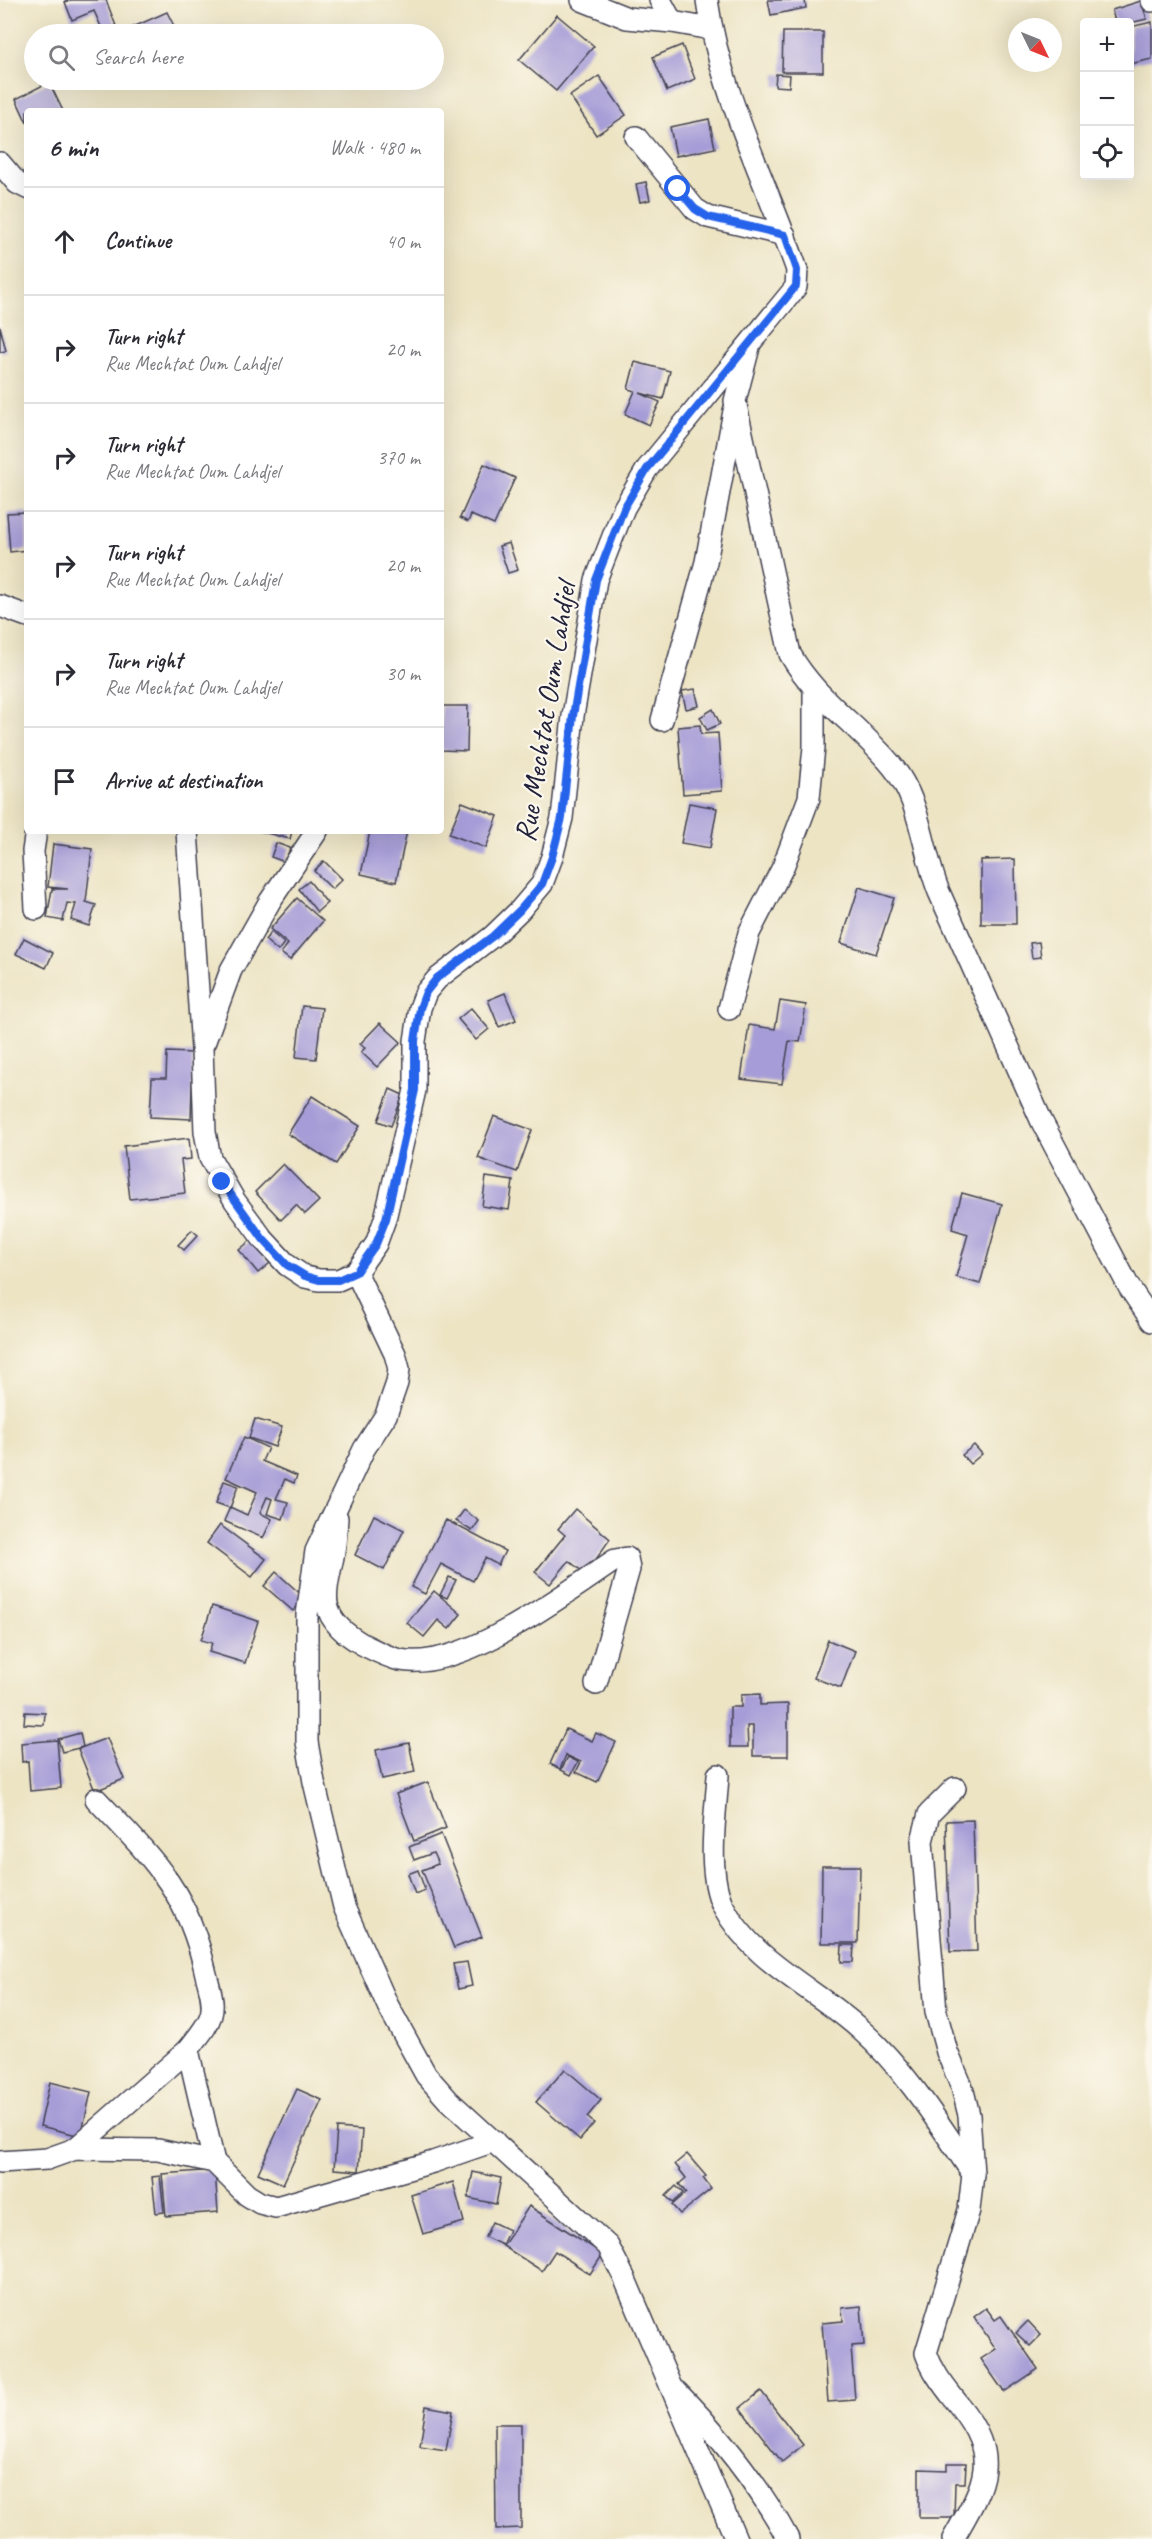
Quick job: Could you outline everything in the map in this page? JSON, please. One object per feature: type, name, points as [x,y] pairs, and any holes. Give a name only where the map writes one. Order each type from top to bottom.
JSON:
[{"type":"street","points":[[582,0],[627,18],[672,22],[711,29]]},
{"type":"street","points":[[660,0],[672,22]]},
{"type":"street","name":"Rue Mechtat Oum Lahdjel","points":[[356,1272],[376,1244],[386,1219],[415,1090],[415,1041],[420,1008],[426,992],[437,978],[493,936],[520,910],[542,884],[552,857],[562,818],[573,716],[596,580],[624,508],[647,469],[796,286],[797,270],[749,148],[711,29],[707,0]]},
{"type":"street","points":[[636,137],[695,209],[708,217],[785,235]]},
{"type":"street","points":[[0,163],[17,183],[24,186]]},
{"type":"street","points":[[662,720],[706,562],[735,401],[751,339]]},
{"type":"street","points":[[735,401],[790,654],[814,689],[892,766],[907,789],[916,810],[927,862],[935,882],[1042,1122],[1129,1287],[1152,1322]]},
{"type":"street","points":[[0,606],[24,615]]},
{"type":"street","points":[[729,1009],[749,933],[783,867],[809,798],[814,747],[814,689]]},
{"type":"street","points":[[36,834],[33,851],[36,909]]},
{"type":"street","points":[[187,834],[202,1049],[205,1132],[210,1158],[235,1201],[263,1239],[287,1265],[305,1276],[319,1280],[338,1280],[356,1272],[395,1354],[399,1369],[397,1383],[386,1415],[364,1449],[316,1551],[307,1615],[308,1742],[314,1782],[344,1907],[388,2006],[426,2075],[448,2100],[608,2246],[624,2277],[736,2539]]},
{"type":"street","points":[[202,1049],[231,970],[270,901],[315,834]]},
{"type":"street","points":[[344,1489],[328,1580],[327,1605],[340,1629],[374,1650],[401,1660],[438,1658],[459,1652],[552,1602],[615,1560],[627,1558],[629,1569],[596,1684]]},
{"type":"street","points":[[718,1775],[714,1857],[716,1883],[723,1905],[752,1946],[845,2016],[880,2048],[925,2104],[973,2174]]},
{"type":"street","points":[[953,2539],[977,2498],[986,2463],[977,2434],[961,2407],[932,2372],[926,2353],[969,2210],[973,2174],[969,2115],[962,2087],[947,2052],[936,2012],[922,1841],[929,1814],[955,1788]]},
{"type":"street","points":[[0,2162],[48,2159],[75,2149],[188,2050],[203,2031],[211,2014],[209,1990],[192,1924],[179,1896],[162,1871],[96,1799]]},
{"type":"street","points":[[188,2050],[214,2162],[247,2195],[260,2203],[276,2207],[433,2162],[494,2141]]},
{"type":"street","points":[[75,2149],[158,2150],[214,2162]]},
{"type":"street","points":[[668,2383],[737,2457],[769,2502],[789,2539]]},
{"type":"building","points":[[106,0],[115,24],[100,24],[94,11],[72,20],[65,2]]},
{"type":"building","points":[[768,0],[805,0],[806,8],[771,15]]},
{"type":"building","points":[[1141,1],[1147,19],[1134,22],[1134,18],[1114,18],[1112,10]]},
{"type":"building","points":[[167,12],[173,24],[140,24]]},
{"type":"building","points":[[557,15],[594,46],[556,91],[519,60]]},
{"type":"building","points":[[1152,22],[1152,59],[1134,63],[1134,26]]},
{"type":"building","points":[[783,32],[823,32],[823,72],[782,72]]},
{"type":"building","points":[[682,45],[695,79],[667,91],[653,57]]},
{"type":"building","points":[[776,74],[790,75],[789,87],[775,86]]},
{"type":"building","points":[[599,76],[626,115],[596,135],[570,96]]},
{"type":"building","points":[[33,90],[53,90],[62,108],[24,108],[24,116],[16,99]]},
{"type":"building","points":[[709,119],[715,148],[676,156],[670,127]]},
{"type":"building","points":[[646,182],[650,200],[640,202],[636,184]]},
{"type":"building","points":[[0,326],[6,351],[0,352]]},
{"type":"building","points":[[635,362],[670,371],[663,399],[640,393],[660,402],[649,425],[625,414],[635,391],[628,389]]},
{"type":"building","points":[[484,464],[515,478],[494,525],[471,515],[468,522],[460,518]]},
{"type":"building","points":[[24,512],[24,550],[10,552],[7,513]]},
{"type":"building","points":[[509,543],[518,570],[508,573],[499,546]]},
{"type":"building","points":[[695,689],[699,706],[686,709],[682,691]]},
{"type":"building","points":[[444,706],[468,706],[467,751],[444,750]]},
{"type":"building","points":[[713,709],[720,724],[707,730],[700,717]]},
{"type":"building","points":[[700,725],[701,734],[718,733],[722,791],[683,794],[678,727]]},
{"type":"building","points":[[462,802],[498,816],[486,848],[449,834]]},
{"type":"building","points":[[689,803],[717,808],[710,848],[681,843]]},
{"type":"building","points":[[271,834],[291,834],[290,839]]},
{"type":"building","points":[[369,834],[406,834],[396,882],[361,874]]},
{"type":"building","points":[[276,843],[290,848],[285,862],[271,857]]},
{"type":"building","points":[[53,844],[92,849],[86,902],[96,905],[89,926],[71,920],[76,904],[67,903],[63,921],[47,918],[52,889],[68,889],[48,887]]},
{"type":"building","points":[[1015,859],[1016,924],[981,924],[981,860]]},
{"type":"building","points":[[324,861],[342,879],[332,889],[314,871]]},
{"type":"building","points":[[309,881],[327,903],[317,912],[299,889]]},
{"type":"building","points":[[859,887],[894,898],[876,954],[841,943]]},
{"type":"building","points":[[297,898],[323,921],[290,960],[281,953],[288,944],[270,929]]},
{"type":"building","points":[[271,932],[284,943],[278,951],[265,940]]},
{"type":"building","points":[[24,938],[53,953],[46,968],[16,954]]},
{"type":"building","points":[[1039,942],[1041,957],[1032,958],[1030,943]]},
{"type":"building","points":[[505,993],[516,1020],[499,1027],[488,1000]]},
{"type":"building","points":[[780,1001],[806,1005],[800,1042],[789,1041],[782,1084],[741,1079],[749,1025],[775,1029]]},
{"type":"building","points":[[302,1006],[322,1008],[316,1059],[296,1057]]},
{"type":"building","points":[[471,1008],[489,1029],[476,1040],[458,1019]]},
{"type":"building","points":[[380,1023],[401,1042],[377,1067],[361,1052],[365,1048],[360,1044]]},
{"type":"building","points":[[167,1052],[193,1053],[191,1119],[150,1117],[152,1078],[166,1078]]},
{"type":"building","points":[[390,1089],[403,1095],[391,1126],[378,1121]]},
{"type":"building","points":[[312,1096],[360,1126],[336,1164],[288,1134]]},
{"type":"building","points":[[494,1116],[532,1130],[517,1172],[478,1158]]},
{"type":"building","points":[[189,1138],[191,1159],[181,1160],[185,1193],[130,1199],[124,1146]]},
{"type":"building","points":[[283,1164],[319,1201],[305,1214],[296,1205],[281,1220],[255,1192]]},
{"type":"building","points":[[486,1177],[513,1181],[509,1210],[482,1206]]},
{"type":"building","points":[[962,1193],[1002,1204],[980,1284],[956,1277],[968,1234],[952,1229]]},
{"type":"building","points":[[192,1230],[198,1235],[184,1250],[178,1245]]},
{"type":"building","points":[[251,1240],[270,1263],[258,1273],[239,1250]]},
{"type":"building","points":[[255,1419],[282,1427],[275,1447],[249,1438]]},
{"type":"building","points":[[244,1437],[268,1448],[262,1461],[297,1476],[294,1483],[285,1479],[276,1499],[288,1502],[283,1519],[267,1514],[272,1499],[267,1497],[260,1513],[272,1519],[263,1538],[224,1521],[230,1507],[247,1515],[257,1492],[226,1478]]},
{"type":"building","points":[[974,1445],[982,1454],[970,1464],[962,1455]]},
{"type":"building","points":[[224,1481],[238,1486],[230,1508],[216,1503]]},
{"type":"building","points":[[575,1509],[610,1539],[586,1574],[569,1561],[550,1584],[535,1572],[565,1535],[558,1529]]},
{"type":"building","points":[[464,1510],[479,1521],[472,1531],[456,1521]]},
{"type":"building","points":[[374,1515],[404,1530],[384,1570],[355,1555]]},
{"type":"building","points":[[446,1520],[505,1551],[498,1565],[485,1558],[473,1581],[441,1564],[425,1594],[411,1587]]},
{"type":"building","points":[[220,1525],[266,1559],[252,1577],[207,1543]]},
{"type":"building","points":[[276,1572],[305,1598],[293,1611],[264,1586]]},
{"type":"building","points":[[449,1577],[456,1580],[447,1598],[440,1595]]},
{"type":"building","points":[[434,1591],[461,1614],[449,1629],[438,1620],[424,1637],[407,1623]]},
{"type":"building","points":[[212,1606],[258,1621],[245,1663],[209,1652],[212,1643],[201,1640]]},
{"type":"building","points":[[828,1640],[855,1651],[841,1688],[814,1678]]},
{"type":"building","points":[[760,1694],[760,1705],[788,1704],[788,1756],[753,1756],[753,1726],[747,1726],[748,1747],[730,1747],[730,1707],[741,1707],[741,1695]]},
{"type":"building","points":[[25,1712],[45,1713],[44,1725],[24,1724]]},
{"type":"building","points":[[566,1729],[592,1741],[596,1733],[616,1742],[597,1782],[576,1772],[581,1762],[566,1755],[560,1769],[550,1764]]},
{"type":"building","points":[[80,1733],[83,1747],[62,1752],[58,1739]]},
{"type":"building","points":[[107,1738],[124,1779],[95,1791],[78,1749]]},
{"type":"building","points":[[57,1740],[61,1788],[30,1791],[28,1761],[22,1762],[21,1743]]},
{"type":"building","points":[[409,1743],[415,1772],[382,1779],[376,1750]]},
{"type":"building","points":[[568,1757],[578,1762],[571,1775],[561,1770]]},
{"type":"building","points":[[428,1782],[446,1828],[414,1841],[396,1794]]},
{"type":"building","points":[[973,1820],[977,1951],[950,1952],[946,1821]]},
{"type":"building","points":[[441,1834],[482,1937],[454,1948],[422,1870],[438,1864],[433,1853],[414,1860],[409,1847]]},
{"type":"building","points":[[822,1866],[860,1866],[858,1943],[821,1943]]},
{"type":"building","points":[[418,1870],[425,1890],[415,1894],[408,1874]]},
{"type":"building","points":[[842,1945],[854,1945],[853,1962],[841,1962]]},
{"type":"building","points":[[467,1962],[472,1986],[458,1989],[453,1964]]},
{"type":"building","points":[[565,2069],[601,2100],[587,2117],[594,2123],[580,2140],[536,2102]]},
{"type":"building","points":[[50,2082],[91,2092],[81,2136],[40,2126]]},
{"type":"building","points":[[297,2089],[322,2100],[283,2184],[258,2173]]},
{"type":"building","points":[[337,2128],[362,2130],[359,2171],[334,2169]]},
{"type":"building","points":[[687,2154],[706,2176],[703,2178],[711,2189],[680,2214],[672,2205],[686,2193],[679,2184],[686,2178],[675,2164]]},
{"type":"building","points":[[215,2170],[218,2212],[166,2216],[162,2174]]},
{"type":"building","points":[[473,2172],[501,2178],[496,2204],[468,2198]]},
{"type":"building","points":[[160,2176],[164,2212],[156,2213],[152,2177]]},
{"type":"building","points":[[453,2182],[464,2222],[423,2234],[411,2195]]},
{"type":"building","points":[[676,2186],[683,2193],[673,2203],[666,2196]]},
{"type":"building","points":[[529,2206],[603,2254],[590,2274],[555,2251],[542,2271],[503,2246]]},
{"type":"building","points":[[492,2222],[509,2230],[502,2245],[485,2237]]},
{"type":"building","points":[[861,2306],[864,2345],[851,2346],[855,2400],[828,2402],[822,2323],[843,2321],[842,2308]]},
{"type":"building","points":[[986,2308],[995,2320],[1001,2316],[1038,2369],[1004,2392],[981,2359],[996,2349],[974,2317]]},
{"type":"building","points":[[1028,2321],[1041,2335],[1030,2346],[1016,2333]]},
{"type":"building","points":[[761,2391],[803,2445],[782,2462],[740,2408]]},
{"type":"building","points":[[426,2406],[453,2411],[446,2450],[420,2446]]},
{"type":"building","points":[[495,2424],[521,2424],[521,2528],[496,2529]]},
{"type":"building","points":[[947,2463],[966,2463],[965,2483],[955,2483],[954,2518],[919,2518],[919,2469],[947,2470]]},
{"type":"route","points":[[222,1182],[263,1239],[287,1265],[305,1276],[319,1280],[338,1280],[356,1272],[376,1244],[386,1219],[415,1090],[415,1041],[420,1008],[426,992],[437,978],[493,936],[520,910],[542,884],[562,818],[573,716],[596,580],[624,508],[647,469],[751,339],[787,300],[796,286],[797,270],[785,235],[708,217],[695,209],[678,189]]}]
